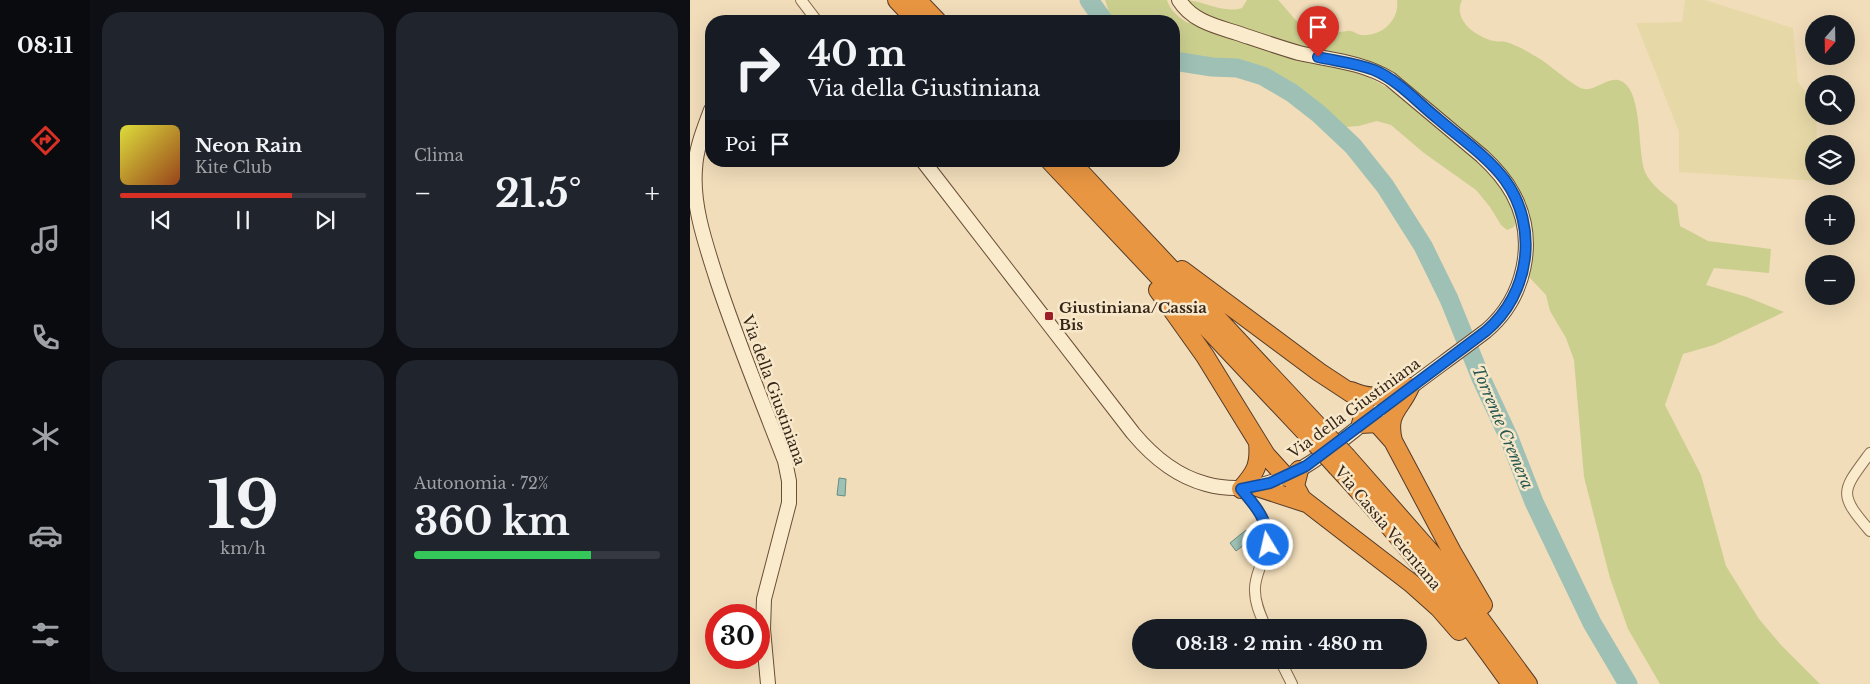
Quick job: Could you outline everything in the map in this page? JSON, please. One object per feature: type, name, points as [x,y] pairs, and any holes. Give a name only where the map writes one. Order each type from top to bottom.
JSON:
[{"type":"highway","points":[[897,0],[912,15]]},
{"type":"highway","points":[[917,0],[931,15]]},
{"type":"highway","name":"Via Cassia Veientana","points":[[1056,167],[1124,240],[1312,430]]},
{"type":"highway","name":"Via Cassia Veientana","points":[[1076,167],[1312,430],[1418,537],[1496,651],[1528,684]]},
{"type":"highway","points":[[1124,240],[1205,356],[1258,442],[1276,467],[1292,473],[1296,488],[1308,504],[1411,583],[1435,604],[1463,636],[1496,651]]},
{"type":"highway","points":[[1143,240],[1319,372],[1358,397],[1364,406],[1365,413],[1361,424],[1377,423],[1393,441],[1446,542],[1492,621],[1496,651]]},
{"type":"highway","points":[[1349,391],[1365,396],[1378,397],[1410,386]]},
{"type":"highway","points":[[1393,441],[1391,419],[1410,386]]},
{"type":"highway","points":[[1258,442],[1258,465],[1249,488],[1287,496],[1308,504]]},
{"type":"highway","name":"Via Cassia Veientana","points":[[1496,651],[1511,684]]},
{"type":"street","points":[[801,0],[812,15]]},
{"type":"street","name":"Via della Giustiniana","points":[[928,167],[1145,447],[1164,464],[1186,477],[1215,486],[1249,488],[1292,473],[1340,442],[1410,386],[1486,331],[1499,319],[1512,302],[1521,281],[1526,257],[1525,230],[1520,211],[1514,196],[1500,175],[1482,156],[1385,76],[1361,66],[1299,52],[1210,24],[1192,15],[1179,0]]},
{"type":"street","name":"Via della Giustiniana","points":[[705,127],[695,162],[695,190],[698,211],[708,252],[730,319],[785,462],[789,481],[789,503],[764,599],[763,629],[768,684]]},
{"type":"street","points":[[1870,453],[1850,481],[1846,494],[1852,509],[1870,531]]},
{"type":"street","points":[[1249,488],[1268,531],[1268,545],[1257,575],[1254,591],[1262,619]]},
{"type":"street","points":[[1284,669],[1292,684]]},
{"type":"shaded area","points":[[1685,0],[1705,0],[1793,28],[1798,82],[1805,92],[1805,125],[1816,125],[1817,135],[1805,135],[1805,180],[1679,172],[1679,132],[1636,23],[1682,22]]},
{"type":"green space","points":[[1105,0],[1167,0],[1170,7],[1178,15],[1110,15]]},
{"type":"green space","points":[[1184,0],[1234,9],[1242,8],[1247,0],[1278,0],[1298,22],[1312,32],[1325,34],[1349,31],[1368,35],[1388,26],[1395,14],[1397,0],[1462,0],[1460,14],[1464,22],[1474,32],[1487,39],[1506,42],[1523,49],[1574,84],[1584,89],[1589,89],[1608,81],[1618,80],[1623,82],[1634,99],[1637,111],[1645,172],[1655,186],[1677,205],[1680,226],[1708,241],[1771,249],[1769,273],[1714,268],[1706,285],[1747,297],[1784,312],[1714,345],[1683,354],[1665,405],[1701,475],[1726,566],[1759,619],[1781,645],[1820,684],[1660,684],[1628,629],[1610,578],[1584,477],[1574,360],[1566,338],[1550,311],[1546,295],[1529,277],[1531,240],[1526,207],[1404,87],[1202,19]]},
{"type":"green space","points":[[1180,17],[1186,22],[1328,65],[1361,73],[1388,88],[1416,108],[1470,153],[1501,186],[1517,218],[1514,227],[1507,230],[1501,225],[1490,207],[1476,190],[1424,153],[1391,125],[1377,121],[1359,126],[1345,127],[1332,123],[1300,94],[1260,70],[1243,63],[1226,65],[1216,70],[1201,70],[1180,63]]},
{"type":"water","points":[[839,478],[846,479],[845,496],[837,495]]},
{"type":"water","points":[[1246,530],[1253,538],[1236,551],[1230,543]]},
{"type":"waterway","name":"Torrente Cremera","points":[[1089,0],[1100,15]]},
{"type":"waterway","name":"Torrente Cremera","points":[[1180,62],[1212,67],[1237,68],[1263,76],[1292,93],[1319,114],[1353,146],[1385,186],[1423,246],[1449,299],[1481,378],[1509,438],[1534,502],[1592,623],[1628,684]]},
{"type":"place","name":"Giustiniana/Cassia Bis","points":[[1049,316]]},
{"type":"route","points":[[1268,545],[1268,531],[1265,522],[1241,489],[1270,483],[1306,466],[1340,442],[1410,386],[1486,331],[1499,319],[1512,302],[1521,281],[1526,257],[1525,230],[1517,201],[1504,179],[1486,159],[1390,79],[1373,70],[1355,64],[1318,57]]}]
